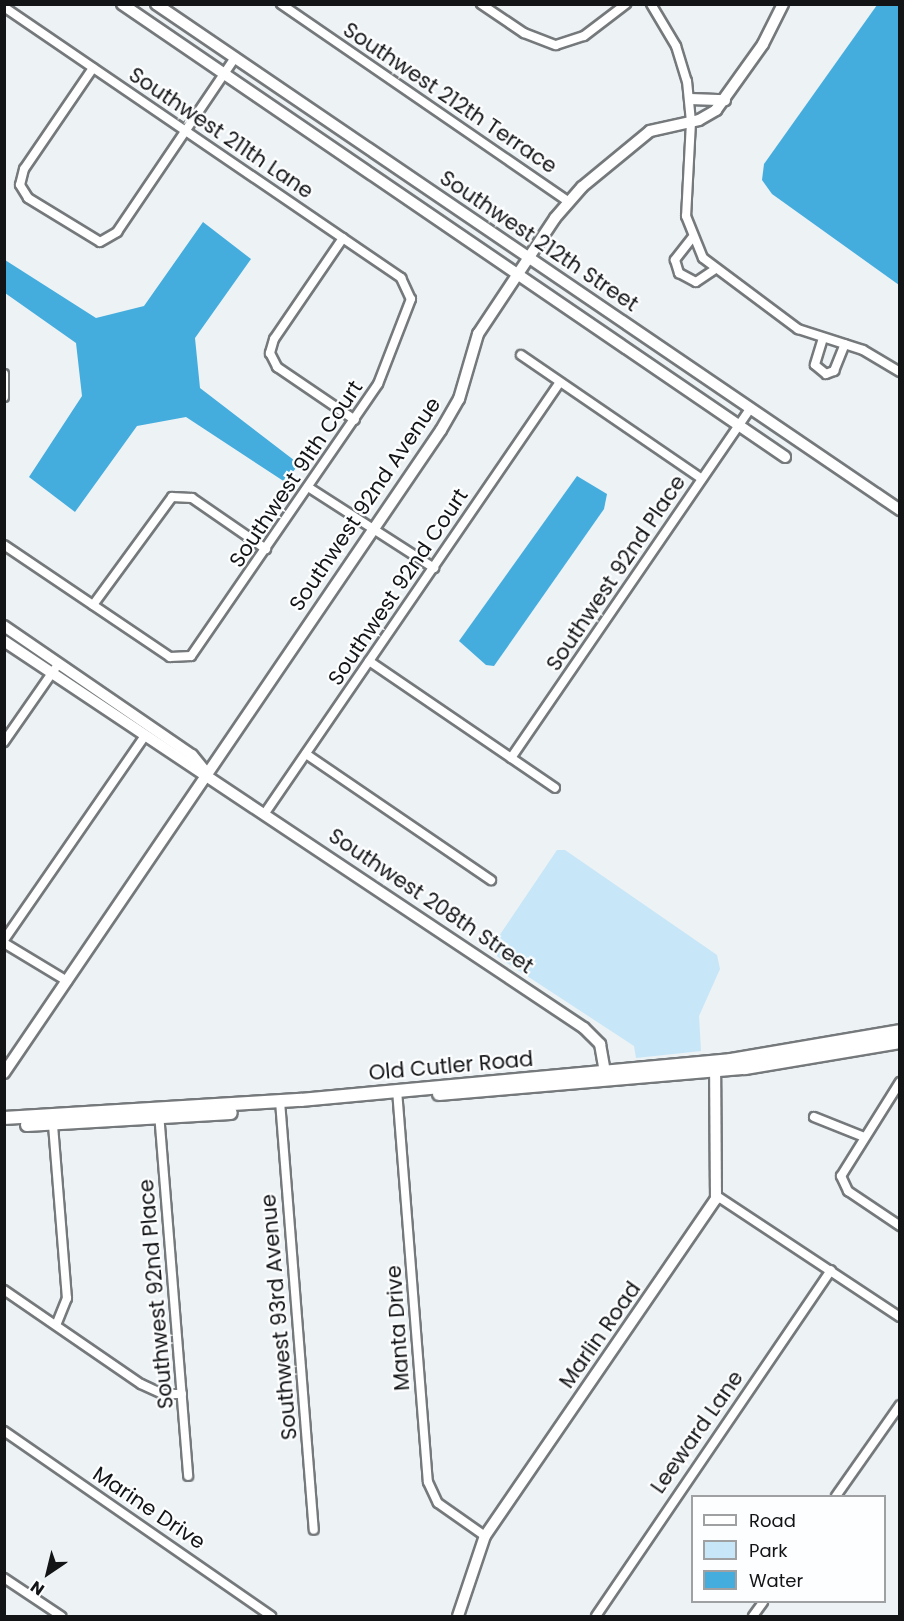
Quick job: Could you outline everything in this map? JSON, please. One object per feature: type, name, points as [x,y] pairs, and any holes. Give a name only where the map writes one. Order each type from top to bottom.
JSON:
[{"type":"main road","name":"Old Cutler Road","points":[[715,1066],[900,1031]]},
{"type":"main road","name":"Old Cutler Road","points":[[4,1126],[52,1125],[715,1066],[900,1042]]},
{"type":"main road","name":"Old Cutler Road","points":[[4,1118],[159,1114]]},
{"type":"street","name":"Southwest 212th Street","points":[[122,4],[784,457]]},
{"type":"street","name":"Southwest 212th Street","points":[[156,4],[900,510]]},
{"type":"street","name":"Southwest 212th Terrace","points":[[281,4],[568,201]]},
{"type":"street","points":[[481,4],[524,33],[555,45],[584,36],[626,4]]},
{"type":"street","points":[[651,4],[676,46],[690,99],[691,122],[685,205],[692,238],[714,270],[789,323],[823,338],[845,344],[900,372]]},
{"type":"street","name":"Southwest 92nd Avenue","points":[[4,1073],[453,412],[476,341],[517,274],[568,201],[650,131],[691,122],[710,115],[726,100],[783,4]]},
{"type":"street","name":"Southwest 211th Lane","points":[[4,8],[401,278],[410,295]]},
{"type":"street","points":[[93,68],[24,169],[21,188],[88,239],[100,242],[117,232],[235,58]]},
{"type":"street","points":[[690,99],[726,100]]},
{"type":"street","points":[[343,238],[274,339],[270,353],[277,367],[355,420]]},
{"type":"street","points":[[692,238],[678,255],[676,268],[696,282],[714,270]]},
{"type":"street","name":"Southwest 91th Court","points":[[93,605],[170,657],[186,658],[200,648],[355,420],[388,365],[410,295]]},
{"type":"street","points":[[823,338],[815,365],[826,374],[834,371],[845,344]]},
{"type":"street","points":[[521,355],[702,479]]},
{"type":"street","points":[[4,397],[6,376]]},
{"type":"street","name":"Southwest 92nd Court","points":[[265,813],[560,382]]},
{"type":"street","name":"Southwest 92nd Place","points":[[511,758],[750,409]]},
{"type":"street","points":[[308,487],[434,568]]},
{"type":"street","points":[[4,545],[93,605],[161,506],[181,495],[266,549]]},
{"type":"street","name":"Southwest 208th Street","points":[[4,626],[192,755],[206,773]]},
{"type":"street","name":"Southwest 208th Street","points":[[4,641],[144,737],[206,773],[590,1032],[600,1044],[605,1076]]},
{"type":"street","points":[[369,661],[555,788]]},
{"type":"street","points":[[4,742],[58,663]]},
{"type":"street","points":[[67,981],[4,941],[144,737]]},
{"type":"street","points":[[306,754],[491,880]]},
{"type":"street","points":[[715,1066],[717,1196],[900,1317]]},
{"type":"street","points":[[900,1082],[843,1168],[841,1182],[900,1226]]},
{"type":"street","name":"Manta Drive","points":[[397,1094],[428,1482],[438,1503],[485,1536]]},
{"type":"street","name":"Southwest 93rd Avenue","points":[[280,1105],[314,1530]]},
{"type":"street","name":"Southwest 92nd Place","points":[[159,1114],[188,1476]]},
{"type":"street","points":[[814,1117],[864,1137]]},
{"type":"street","points":[[52,1125],[67,1298],[56,1325]]},
{"type":"street","name":"Marlin Road","points":[[458,1617],[485,1536],[717,1196]]},
{"type":"street","name":"Leeward Lane","points":[[596,1617],[831,1270]]},
{"type":"street","points":[[4,1290],[153,1391],[182,1394]]},
{"type":"street","points":[[837,1495],[900,1405]]},
{"type":"street","name":"Marine Drive","points":[[4,1431],[270,1617]]},
{"type":"street","points":[[4,1578],[61,1617]]},
{"type":"street","points":[[753,1617],[762,1603]]},
{"type":"green space","points":[[557,850],[565,850],[717,955],[720,969],[699,1016],[701,1051],[636,1058],[634,1046],[489,951]]},
{"type":"water","points":[[877,5],[899,5],[899,285],[772,194],[762,180],[764,164]]},
{"type":"water","points":[[203,222],[251,259],[195,338],[200,388],[299,464],[285,482],[186,417],[137,426],[75,512],[29,477],[82,396],[76,343],[5,293],[5,260],[96,318],[144,306]]},
{"type":"water","points":[[577,476],[607,494],[604,509],[494,666],[486,665],[459,641]]}]
